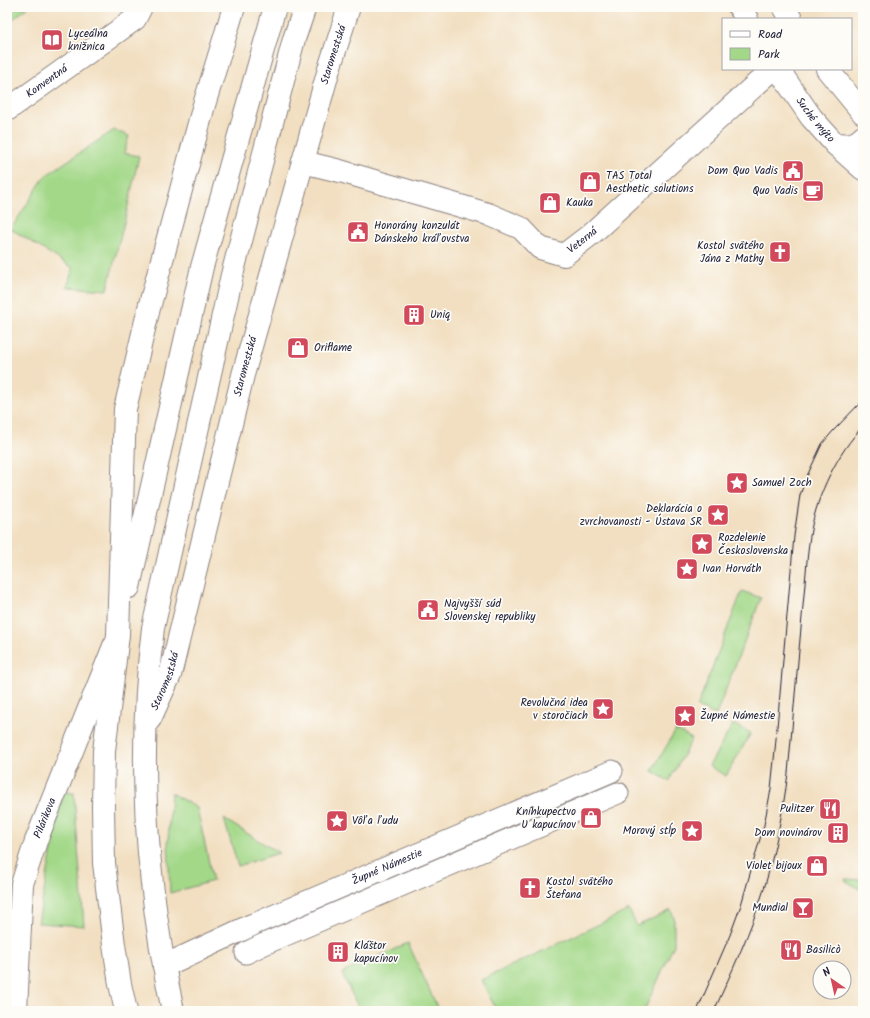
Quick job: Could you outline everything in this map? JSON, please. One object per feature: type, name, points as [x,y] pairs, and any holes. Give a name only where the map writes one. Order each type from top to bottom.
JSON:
[{"type":"main road","name":"Konventná","points":[[7,110],[135,19],[141,7]]},
{"type":"main road","points":[[126,1011],[114,945],[104,855],[104,751],[118,635],[125,408],[149,308],[202,113],[234,7]]},
{"type":"main road","points":[[118,635],[202,267],[275,7]]},
{"type":"main road","name":"Staromestská","points":[[173,1011],[164,966],[150,867],[146,806],[147,678],[153,628],[232,275],[294,39],[305,7]]},
{"type":"main road","name":"Staromestská","points":[[146,727],[170,675],[243,376],[329,69],[349,7]]},
{"type":"main road","points":[[739,7],[746,18]]},
{"type":"main road","points":[[784,7],[790,18]]},
{"type":"main road","name":"Veterná","points":[[303,162],[488,214],[521,228],[540,248],[564,255],[590,235],[772,70]]},
{"type":"main road","name":"Suché mýto","points":[[779,70],[811,117],[835,144],[851,145],[860,141],[863,137]]},
{"type":"main road","points":[[827,70],[863,113]]},
{"type":"main road","points":[[835,144],[863,169]]},
{"type":"main road","name":"Pilárikova","points":[[16,1011],[15,882],[36,841],[118,635]]},
{"type":"main road","name":"Župné Námestie","points":[[164,966],[252,925]]},
{"type":"street","name":"Župné Námestie","points":[[252,925],[612,771]]},
{"type":"street","points":[[246,953],[618,793]]},
{"type":"green space","points":[[7,7],[28,7],[12,20],[7,19]]},
{"type":"green space","points":[[114,130],[129,136],[124,153],[139,156],[107,290],[67,287],[73,268],[11,229],[45,176]]},
{"type":"green space","points":[[742,591],[761,598],[716,715],[697,707]]},
{"type":"green space","points":[[733,724],[751,733],[726,776],[709,766]]},
{"type":"green space","points":[[676,730],[692,739],[669,781],[652,771]]},
{"type":"green space","points":[[63,792],[74,793],[84,926],[38,923]]},
{"type":"green space","points":[[171,793],[197,808],[213,881],[170,893],[168,841]]},
{"type":"green space","points":[[224,819],[279,853],[238,866]]},
{"type":"green space","points":[[845,879],[863,880],[863,891],[846,881]]},
{"type":"green space","points":[[629,910],[637,926],[671,910],[674,918],[674,945],[644,1011],[497,1011],[481,980]]},
{"type":"green space","points":[[408,943],[439,1011],[360,1011],[342,973]]},
{"type":"tram line","points":[[697,1011],[730,935],[741,905],[764,825],[771,789],[794,536],[800,495],[822,444],[863,400]]},
{"type":"tram line","points":[[714,1011],[741,951],[759,905],[768,875],[784,802],[788,773],[807,557],[814,516],[818,502],[837,461],[863,426]]},
{"type":"place","name":"Lyceálna knižnica","points":[[52,40]]},
{"type":"place","name":"Dom Quo Vadis","points":[[793,171]]},
{"type":"place","name":"TAS Total Aesthetic solutions","points":[[590,182]]},
{"type":"place","name":"Quo Vadis","points":[[813,191]]},
{"type":"place","name":"Kauka","points":[[550,203]]},
{"type":"place","name":"Honorány konzulát Dánskeho kráľovstva","points":[[358,232]]},
{"type":"place","name":"Kostol svätého Jána z Mathy","points":[[780,252]]},
{"type":"place","name":"Uniq","points":[[414,315]]},
{"type":"place","name":"Oriflame","points":[[298,348]]},
{"type":"place","name":"Samuel Zoch","points":[[737,483]]},
{"type":"place","name":"Deklarácia o zvrchovanosti - Ústava SR","points":[[718,515]]},
{"type":"place","name":"Rozdelenie Československa","points":[[702,544]]},
{"type":"place","name":"Ivan Horváth","points":[[687,569]]},
{"type":"place","name":"Najvyšší súd Slovenskej republiky","points":[[428,610]]},
{"type":"place","name":"Revolučná idea v storočiach","points":[[603,709]]},
{"type":"place","name":"Župné Námestie","points":[[685,716]]},
{"type":"place","name":"Pulitzer","points":[[830,809]]},
{"type":"place","name":"Kníhkupectvo U kapucínov","points":[[591,818]]},
{"type":"place","name":"Vôľa ľudu","points":[[337,821]]},
{"type":"place","name":"Morový stĺp","points":[[692,831]]},
{"type":"place","name":"Dom novinárov","points":[[838,833]]},
{"type":"place","name":"Violet bijoux","points":[[817,866]]},
{"type":"place","name":"Kostol svätého Štefana","points":[[530,888]]},
{"type":"place","name":"Mundial","points":[[803,908]]},
{"type":"place","name":"Basilicò","points":[[791,950]]},
{"type":"place","name":"Kláštor kapucínov","points":[[338,952]]}]
